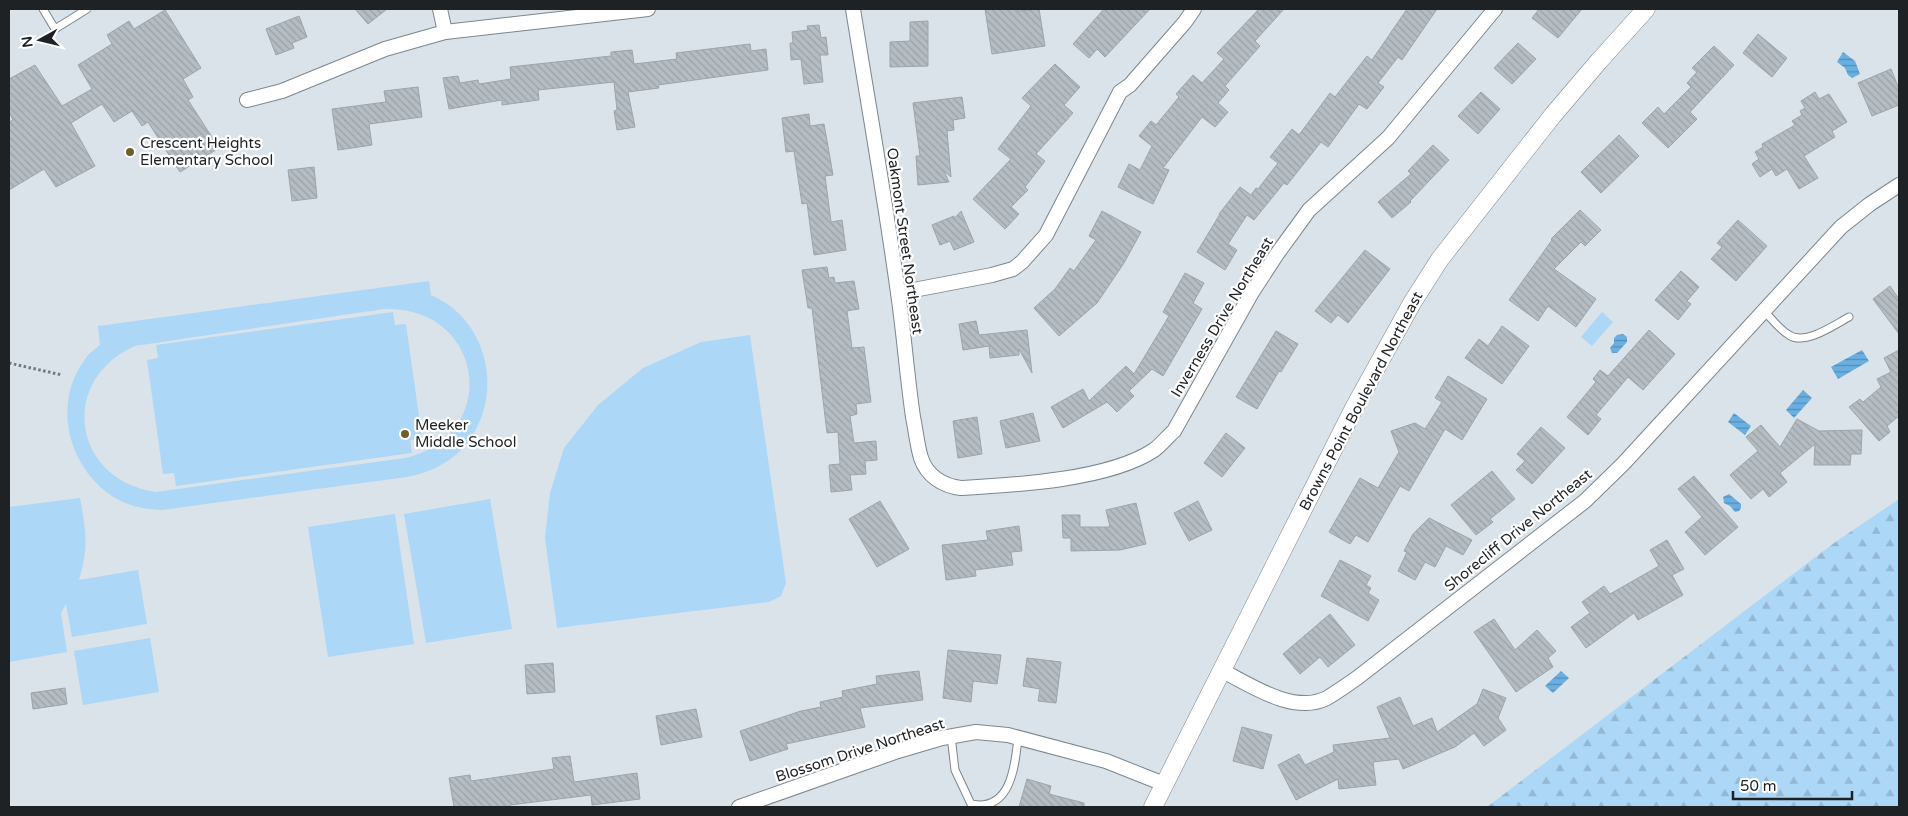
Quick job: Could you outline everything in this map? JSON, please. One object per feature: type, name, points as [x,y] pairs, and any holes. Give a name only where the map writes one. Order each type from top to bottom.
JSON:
[{"type":"street","points":[[440,9],[446,32]]},
{"type":"street","points":[[247,100],[282,91],[354,60],[385,49],[446,32],[648,9]]},
{"type":"street","name":"Oakmont Street Northeast","points":[[854,9],[898,293],[910,399],[921,459],[931,475]]},
{"type":"street","points":[[898,293],[992,276],[1013,269],[1022,262],[1046,235],[1120,92],[1130,85],[1194,9]]},
{"type":"street","name":"Inverness Drive Northeast","points":[[931,475],[951,487],[961,488],[1068,478],[1121,466],[1155,449],[1174,431],[1251,294],[1276,254],[1309,210],[1388,138],[1495,9]]},
{"type":"street","name":"Browns Point Boulevard Northeast","points":[[1153,807],[1376,366],[1412,303],[1440,259],[1553,116],[1646,9]]},
{"type":"street","name":"Shorecliff Drive Northeast","points":[[1221,670],[1277,699],[1300,702],[1326,699],[1356,678],[1585,501],[1623,464],[1841,227],[1870,204],[1899,185]]},
{"type":"street","name":"Blossom Drive Northeast","points":[[740,807],[898,751],[951,736],[976,732],[989,732],[1018,738],[1106,761],[1164,784]]},
{"type":"lane","points":[[43,9],[55,29],[87,9]]},
{"type":"lane","points":[[1764,310],[1790,336],[1798,339],[1809,338],[1849,317]]},
{"type":"lane","points":[[951,736],[955,770],[958,778],[971,804],[979,806],[993,802],[1007,789],[1015,761],[1018,738]]},
{"type":"path","points":[[9,363],[62,375]]},
{"type":"green space","points":[[429,281],[431,295],[452,307],[468,324],[479,343],[486,365],[487,387],[484,410],[475,431],[461,450],[443,464],[429,471],[407,477],[162,510],[139,507],[117,499],[100,487],[87,472],[77,454],[70,435],[67,415],[69,396],[75,376],[90,353],[100,345],[98,326]],"holes":[[[384,309],[418,313],[443,327],[460,348],[469,373],[468,400],[457,424],[436,445],[405,458],[156,492],[128,484],[106,469],[92,449],[85,427],[86,404],[94,381],[110,362],[135,346]]]},
{"type":"green space","points":[[393,312],[395,325],[406,324],[422,438],[410,440],[412,453],[176,486],[174,473],[163,474],[147,360],[158,358],[156,345]]},
{"type":"green space","points":[[1602,312],[1613,322],[1592,346],[1581,337]]},
{"type":"green space","points":[[750,335],[786,583],[781,596],[769,602],[557,628],[545,538],[550,493],[564,448],[598,405],[643,368],[701,342]]},
{"type":"green space","points":[[80,498],[86,539],[79,580],[138,570],[147,624],[72,637],[66,604],[61,613],[67,652],[9,662],[9,507]]},
{"type":"green space","points":[[490,499],[512,629],[426,643],[404,514]]},
{"type":"green space","points":[[1899,499],[1899,807],[1487,807],[1834,543]]},
{"type":"green space","points":[[395,514],[414,644],[328,657],[308,527]]},
{"type":"green space","points":[[150,638],[159,692],[83,705],[74,651]]},
{"type":"shaded area","points":[[1843,52],[1855,61],[1860,74],[1852,78],[1848,75],[1845,68],[1837,62]]},
{"type":"shaded area","points":[[1623,334],[1627,337],[1627,342],[1617,353],[1612,353],[1610,348],[1614,343],[1614,338],[1617,335]]},
{"type":"shaded area","points":[[1862,350],[1869,361],[1838,379],[1831,367]]},
{"type":"shaded area","points":[[1803,390],[1812,398],[1794,418],[1786,410]]},
{"type":"shaded area","points":[[1734,413],[1751,426],[1745,435],[1728,422]]},
{"type":"shaded area","points":[[1729,494],[1741,504],[1739,511],[1735,512],[1724,503],[1723,497]]},
{"type":"shaded area","points":[[1561,671],[1569,678],[1553,693],[1545,686]]},
{"type":"building","points":[[355,9],[387,9],[368,24]]},
{"type":"building","points":[[985,9],[1018,9],[1018,11],[1039,9],[1045,46],[992,54]]},
{"type":"building","points":[[1104,9],[1150,9],[1105,57],[1097,49],[1089,58],[1073,44]]},
{"type":"building","points":[[1259,9],[1284,9],[1255,41],[1260,46],[1225,86],[1229,90],[1218,103],[1228,112],[1215,127],[1202,117],[1163,168],[1169,170],[1153,204],[1118,187],[1129,164],[1140,170],[1152,146],[1139,136],[1151,121],[1156,125],[1179,97],[1176,94],[1193,75],[1202,83],[1224,59],[1217,53]]},
{"type":"building","points":[[1407,9],[1437,9],[1402,60],[1398,57],[1378,83],[1384,87],[1367,109],[1359,104],[1328,147],[1321,142],[1287,185],[1284,183],[1254,220],[1247,215],[1228,244],[1237,250],[1225,270],[1197,252],[1219,214],[1240,187],[1251,195],[1256,188],[1258,189],[1278,163],[1270,157],[1292,129],[1299,135],[1330,93],[1335,97],[1367,56],[1372,60]]},
{"type":"building","points":[[1539,9],[1582,9],[1558,38],[1532,18]]},
{"type":"building","points":[[165,10],[201,68],[183,79],[193,97],[188,100],[219,148],[180,172],[148,122],[142,126],[132,111],[114,122],[102,104],[71,123],[95,166],[56,187],[44,169],[9,190],[9,122],[13,120],[9,112],[9,79],[35,65],[62,106],[92,89],[78,65],[112,44],[107,35],[129,21],[134,29]]},
{"type":"building","points":[[299,16],[307,37],[292,43],[294,48],[276,55],[266,29]]},
{"type":"building","points":[[928,21],[928,66],[890,67],[890,42],[910,41],[910,22]]},
{"type":"building","points":[[819,25],[821,38],[826,37],[828,55],[820,55],[823,82],[804,84],[801,59],[791,60],[790,43],[793,43],[792,32],[808,30],[807,26]]},
{"type":"building","points":[[1758,34],[1787,58],[1772,77],[1743,53]]},
{"type":"building","points":[[1518,43],[1536,59],[1512,84],[1494,68]]},
{"type":"building","points":[[750,44],[751,51],[766,49],[768,70],[658,85],[659,88],[628,92],[635,127],[617,130],[614,111],[617,110],[614,82],[538,90],[539,100],[502,105],[502,100],[449,109],[443,78],[458,76],[460,83],[478,80],[479,84],[511,79],[510,67],[611,56],[611,52],[632,50],[634,64],[677,59],[676,53]]},
{"type":"building","points":[[1714,46],[1734,65],[1690,112],[1697,119],[1668,148],[1642,123],[1658,107],[1664,114],[1691,87],[1687,83],[1697,72],[1692,68]]},
{"type":"building","points":[[1055,64],[1080,87],[1064,105],[1073,113],[1036,154],[1045,161],[1025,187],[1028,190],[1011,207],[1019,214],[1005,229],[973,199],[1011,159],[998,149],[1031,106],[1022,98]]},
{"type":"building","points":[[1891,69],[1899,89],[1899,105],[1872,116],[1858,83]]},
{"type":"building","points":[[418,87],[422,117],[369,124],[372,145],[338,150],[332,109],[386,102],[384,91]]},
{"type":"building","points":[[1481,92],[1500,109],[1478,134],[1458,116]]},
{"type":"building","points":[[1815,92],[1819,99],[1829,94],[1847,122],[1832,131],[1835,137],[1804,156],[1818,178],[1799,189],[1787,169],[1776,176],[1772,169],[1760,177],[1752,164],[1759,159],[1755,152],[1763,147],[1762,144],[1795,125],[1792,121],[1802,115],[1800,111],[1805,108],[1801,101]]},
{"type":"building","points":[[962,97],[965,118],[953,120],[954,130],[947,131],[951,177],[944,171],[949,182],[918,185],[916,156],[920,156],[913,103]]},
{"type":"building","points":[[809,114],[810,126],[824,124],[833,175],[825,176],[831,222],[842,220],[846,250],[814,255],[807,203],[802,204],[794,151],[786,152],[782,118]]},
{"type":"building","points":[[1619,135],[1639,156],[1601,193],[1581,172]]},
{"type":"building","points":[[1433,145],[1449,160],[1411,202],[1392,218],[1378,202],[1411,174],[1408,171]]},
{"type":"building","points":[[314,167],[317,198],[292,201],[288,170]]},
{"type":"building","points":[[1580,210],[1601,230],[1585,246],[1581,242],[1554,269],[1596,299],[1576,327],[1548,306],[1538,321],[1509,300],[1551,239]]},
{"type":"building","points":[[961,211],[974,242],[954,250],[950,241],[940,245],[932,225],[954,216],[954,219]]},
{"type":"building","points":[[1102,211],[1141,232],[1124,263],[1097,303],[1059,336],[1034,308],[1055,289],[1070,268],[1074,271],[1096,240],[1089,236]]},
{"type":"building","points":[[1738,220],[1767,246],[1736,281],[1711,259],[1722,247],[1717,243]]},
{"type":"building","points":[[1365,250],[1390,269],[1348,323],[1338,315],[1331,323],[1315,311]]},
{"type":"building","points":[[827,267],[829,278],[834,277],[835,283],[854,281],[859,309],[847,311],[852,348],[864,347],[871,402],[856,404],[857,414],[850,416],[854,443],[876,441],[877,460],[865,461],[866,474],[850,475],[852,490],[831,492],[829,465],[840,464],[838,432],[827,433],[812,308],[808,308],[802,270]]},
{"type":"building","points":[[1681,271],[1699,287],[1687,301],[1691,304],[1678,320],[1655,300]]},
{"type":"building","points":[[1185,273],[1204,283],[1193,303],[1202,309],[1163,376],[1152,369],[1129,391],[1134,396],[1117,412],[1107,402],[1063,428],[1051,407],[1083,389],[1089,401],[1126,366],[1134,374],[1169,316],[1163,312]]},
{"type":"building","points":[[1890,286],[1899,299],[1899,334],[1873,299]]},
{"type":"building","points":[[976,321],[979,335],[1027,330],[1032,373],[1019,349],[1019,355],[990,358],[989,346],[963,350],[959,324]]},
{"type":"building","points":[[1502,326],[1529,346],[1502,384],[1465,358],[1479,339],[1488,346]]},
{"type":"building","points":[[1649,330],[1675,354],[1643,390],[1628,377],[1596,415],[1601,419],[1588,435],[1567,417],[1596,382],[1593,379],[1600,370],[1608,376]]},
{"type":"building","points":[[1276,331],[1298,344],[1281,372],[1279,371],[1257,409],[1236,397]]},
{"type":"building","points":[[1899,350],[1899,416],[1887,426],[1890,432],[1879,441],[1849,407],[1860,399],[1863,402],[1881,387],[1877,379],[1891,372],[1884,358]]},
{"type":"building","points":[[1448,376],[1487,399],[1462,440],[1445,429],[1409,491],[1400,486],[1368,542],[1356,535],[1350,544],[1329,532],[1360,478],[1378,488],[1399,452],[1391,431],[1415,423],[1425,429],[1442,402],[1435,398]]},
{"type":"building","points":[[1033,413],[1040,441],[1006,448],[1000,421]]},
{"type":"building","points":[[977,417],[982,454],[958,458],[953,421]]},
{"type":"building","points":[[1797,419],[1819,431],[1862,430],[1861,454],[1851,454],[1850,465],[1814,465],[1815,444],[1780,473],[1787,482],[1769,497],[1763,489],[1751,499],[1730,475],[1758,451],[1746,437],[1761,425],[1780,447]]},
{"type":"building","points":[[1541,427],[1565,448],[1532,484],[1516,470],[1525,461],[1517,454]]},
{"type":"building","points":[[1226,433],[1245,448],[1222,477],[1204,463]]},
{"type":"building","points":[[1492,471],[1515,499],[1490,519],[1493,522],[1476,535],[1451,505]]},
{"type":"building","points":[[1694,476],[1738,527],[1705,555],[1685,532],[1702,517],[1678,489]]},
{"type":"building","points":[[880,501],[909,549],[877,567],[849,519]]},
{"type":"building","points":[[1198,501],[1212,530],[1189,541],[1174,513]]},
{"type":"building","points":[[1136,503],[1146,544],[1120,550],[1071,551],[1071,538],[1063,538],[1062,515],[1080,515],[1080,527],[1110,527],[1106,510]]},
{"type":"building","points":[[1429,518],[1472,540],[1463,555],[1446,546],[1435,567],[1425,562],[1415,580],[1398,571],[1407,552],[1404,551],[1413,534]]},
{"type":"building","points":[[1019,526],[1022,551],[1011,552],[1013,565],[975,570],[976,576],[946,580],[942,545],[988,540],[986,531]]},
{"type":"building","points":[[1667,540],[1684,569],[1672,575],[1683,595],[1638,620],[1634,613],[1586,648],[1571,627],[1590,613],[1582,602],[1604,586],[1610,594],[1659,566],[1650,550]]},
{"type":"building","points":[[1340,560],[1371,576],[1366,585],[1371,588],[1368,593],[1379,600],[1368,621],[1321,596]]},
{"type":"building","points":[[1330,614],[1355,645],[1328,667],[1320,657],[1300,674],[1283,654]]},
{"type":"building","points":[[1494,619],[1515,650],[1537,630],[1556,651],[1548,658],[1553,667],[1516,692],[1474,632]]},
{"type":"building","points":[[948,650],[1001,655],[997,684],[973,681],[971,702],[943,698]]},
{"type":"building","points":[[1027,658],[1061,662],[1056,703],[1038,701],[1040,689],[1023,686]]},
{"type":"building","points":[[553,663],[555,692],[527,694],[525,665]]},
{"type":"building","points":[[919,671],[923,700],[860,708],[865,727],[786,744],[788,749],[750,761],[740,731],[801,711],[821,707],[820,702],[843,697],[842,691],[877,684],[876,676]]},
{"type":"building","points":[[65,688],[67,704],[33,709],[31,693]]},
{"type":"building","points":[[1483,689],[1506,698],[1498,718],[1506,730],[1484,746],[1474,733],[1455,747],[1403,769],[1399,759],[1373,762],[1376,785],[1339,789],[1338,779],[1296,800],[1278,765],[1299,754],[1305,765],[1334,752],[1333,745],[1390,738],[1377,707],[1400,697],[1413,726],[1432,718],[1437,732],[1477,704]]},
{"type":"building","points":[[696,709],[702,737],[661,745],[656,716]]},
{"type":"building","points":[[1242,727],[1272,735],[1263,769],[1233,761]]},
{"type":"building","points":[[570,756],[574,782],[637,773],[640,799],[592,805],[591,795],[510,805],[510,807],[454,807],[449,778],[470,775],[471,781],[554,769],[552,758]]},
{"type":"building","points":[[1027,779],[1051,786],[1049,794],[1084,803],[1084,807],[1019,807]]},
{"type":"place","name":"Crescent Heights Elementary School","points":[[130,152]]},
{"type":"place","name":"Meeker Middle School","points":[[405,434]]}]
